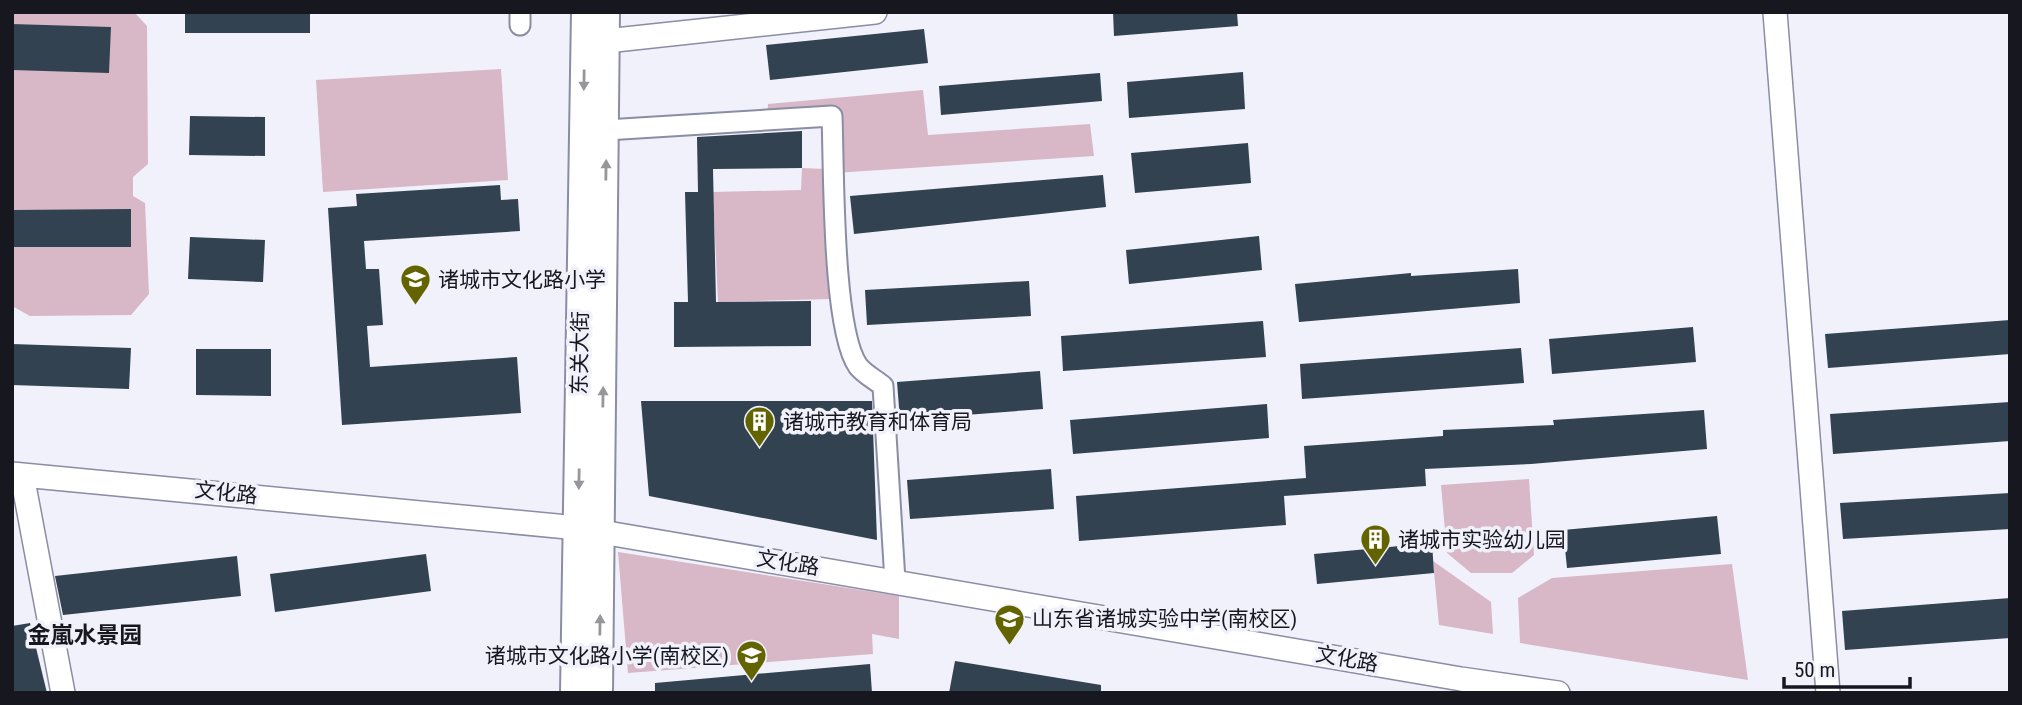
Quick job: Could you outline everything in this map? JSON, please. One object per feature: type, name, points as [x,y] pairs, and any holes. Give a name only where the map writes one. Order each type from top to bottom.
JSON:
[{"type":"main road","name":"东关大街","points":[[585,12],[590,531],[599,693]]},
{"type":"main road","name":"东关大街","points":[[574,693],[590,531],[606,130],[606,12]]},
{"type":"street","points":[[606,41],[875,12]]},
{"type":"street","points":[[1775,12],[1828,693]]},
{"type":"street","points":[[606,130],[832,116],[838,269],[847,341],[859,367],[883,386],[895,581]]},
{"type":"street","name":"文化路","points":[[17,474],[590,531],[1461,679],[1558,693]]},
{"type":"street","points":[[17,474],[63,693]]},
{"type":"shaded area","points":[[12,12],[134,12],[147,26],[148,164],[133,177],[133,196],[145,203],[149,294],[131,315],[30,316],[12,306]]},
{"type":"shaded area","points":[[501,69],[508,180],[323,192],[316,80]]},
{"type":"shaded area","points":[[923,90],[928,135],[1090,124],[1094,156],[834,173],[831,116],[767,119],[768,104]]},
{"type":"shaded area","points":[[802,168],[825,169],[830,299],[718,302],[713,192],[801,190]]},
{"type":"shaded area","points":[[1529,479],[1534,555],[1512,573],[1471,573],[1447,553],[1441,485]]},
{"type":"shaded area","points":[[618,552],[899,596],[899,639],[872,634],[873,654],[628,673]]},
{"type":"shaded area","points":[[1433,561],[1491,602],[1493,634],[1439,625]]},
{"type":"shaded area","points":[[1732,564],[1748,680],[1520,643],[1518,598],[1552,578]]},
{"type":"building","points":[[185,12],[310,12],[310,33],[185,33]]},
{"type":"building","points":[[1113,12],[1237,12],[1238,26],[1114,36]]},
{"type":"building","points":[[12,24],[111,27],[109,73],[12,70]]},
{"type":"building","points":[[924,29],[928,63],[770,80],[766,45]]},
{"type":"building","points":[[1243,72],[1245,109],[1129,118],[1127,82]]},
{"type":"building","points":[[1100,73],[1102,101],[941,115],[939,86]]},
{"type":"building","points":[[190,116],[265,117],[265,156],[189,155]]},
{"type":"building","points":[[802,131],[802,168],[713,169],[716,302],[811,301],[811,346],[674,347],[674,302],[688,302],[685,192],[698,192],[697,137]]},
{"type":"building","points":[[1248,143],[1251,183],[1135,193],[1131,153]]},
{"type":"building","points":[[1103,175],[1106,207],[854,234],[850,196]]},
{"type":"building","points":[[500,185],[501,200],[518,199],[520,231],[364,241],[366,269],[379,269],[383,325],[367,326],[370,367],[517,357],[521,413],[342,425],[328,208],[357,206],[356,194]]},
{"type":"building","points":[[131,209],[131,247],[12,247],[12,210]]},
{"type":"building","points":[[1259,236],[1262,270],[1129,284],[1126,250]]},
{"type":"building","points":[[190,237],[265,240],[263,282],[188,279]]},
{"type":"building","points":[[1518,269],[1520,303],[1299,322],[1295,284],[1411,273],[1411,276]]},
{"type":"building","points":[[1029,281],[1031,316],[867,325],[865,290]]},
{"type":"building","points":[[2010,320],[2010,354],[1828,368],[1825,334]]},
{"type":"building","points":[[1263,321],[1266,357],[1063,371],[1061,336]]},
{"type":"building","points":[[1693,327],[1696,362],[1552,374],[1549,339]]},
{"type":"building","points":[[12,344],[131,348],[129,389],[12,385]]},
{"type":"building","points":[[1521,348],[1524,383],[1302,399],[1300,364]]},
{"type":"building","points":[[196,349],[271,349],[271,396],[196,395]]},
{"type":"building","points":[[1040,371],[1043,409],[900,420],[897,382]]},
{"type":"building","name":"诸城市教育和体育局","points":[[641,401],[872,401],[877,540],[649,496]]},
{"type":"building","points":[[2010,402],[2010,441],[1833,454],[1830,414]]},
{"type":"building","points":[[1267,404],[1269,438],[1073,454],[1070,420]]},
{"type":"building","points":[[1704,410],[1707,449],[1531,464],[1425,469],[1426,486],[1284,496],[1286,525],[1079,541],[1076,496],[1306,478],[1304,446],[1443,436],[1443,430],[1554,425],[1553,420]]},
{"type":"building","points":[[1051,469],[1054,509],[910,519],[907,480]]},
{"type":"building","points":[[2010,493],[2010,529],[1843,539],[1840,503]]},
{"type":"building","points":[[1717,516],[1721,554],[1567,568],[1563,530]]},
{"type":"building","name":"诸城市实验幼儿园","points":[[1432,543],[1434,573],[1317,584],[1314,554]]},
{"type":"building","points":[[426,554],[431,591],[275,612],[270,574]]},
{"type":"building","points":[[237,556],[241,596],[63,615],[55,576]]},
{"type":"building","points":[[2010,598],[2010,638],[1845,650],[1842,611]]},
{"type":"building","points":[[30,623],[47,693],[12,693],[12,626]]},
{"type":"building","points":[[955,661],[1101,685],[1101,693],[949,693]]},
{"type":"building","points":[[870,664],[872,693],[655,693],[655,683]]},
{"type":"place","name":"诸城市文化路小学","points":[[415,307]]},
{"type":"place","name":"诸城市教育和体育局","points":[[760,449]]},
{"type":"place","name":"诸城市实验幼儿园","points":[[1375,567]]},
{"type":"place","name":"山东省诸城实验中学(南校区)","points":[[1009,646]]},
{"type":"place","name":"诸城市文化路小学(南校区)","points":[[752,683]]},
{"type":"district","name":"金嵐水景园","points":[[85,635]]}]
